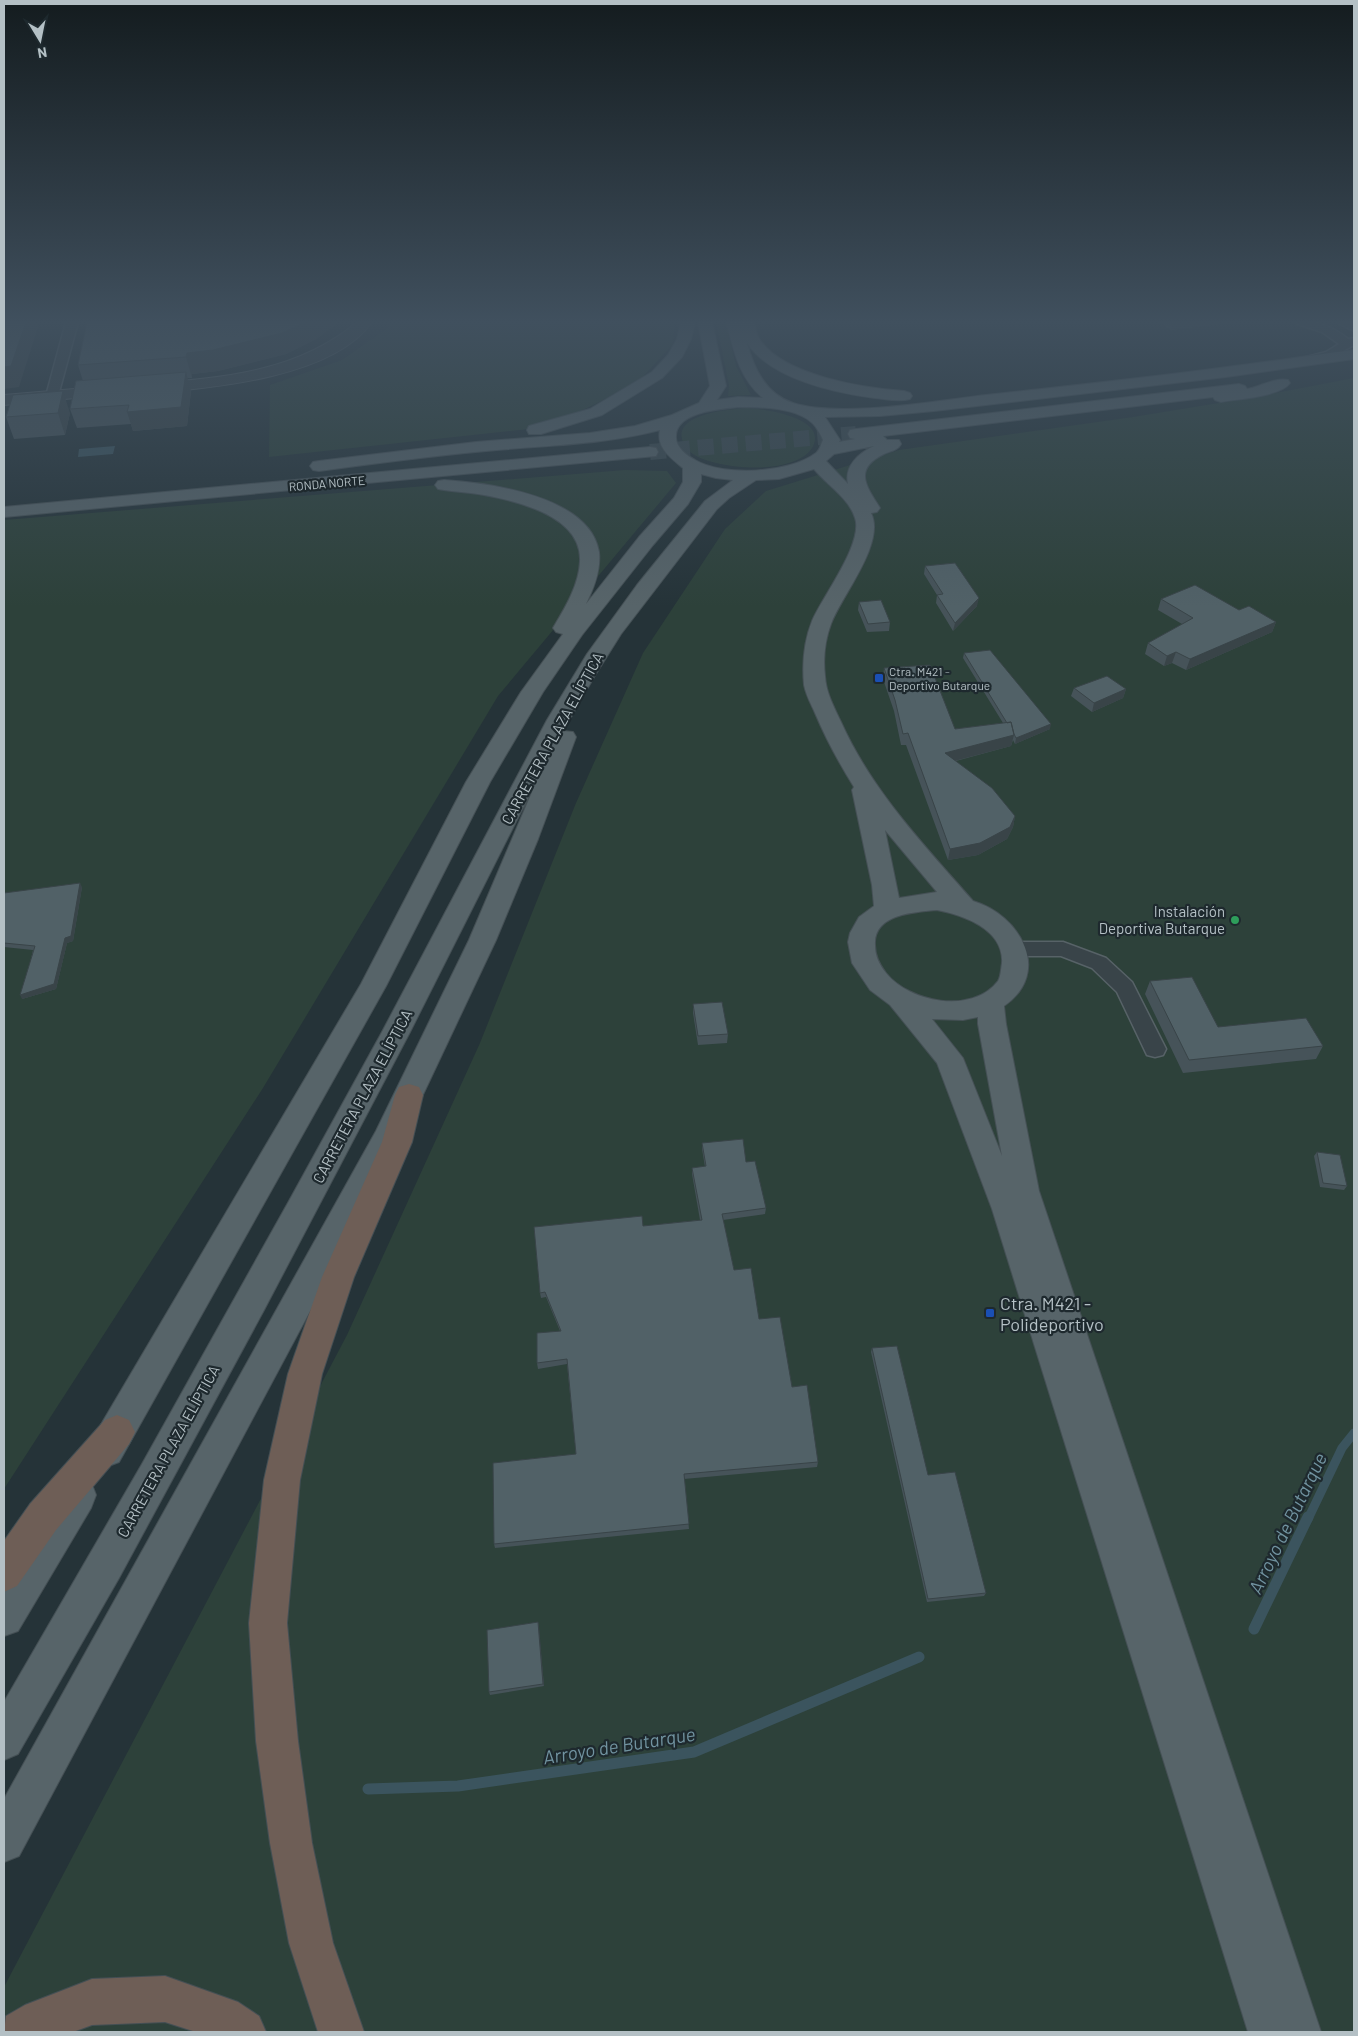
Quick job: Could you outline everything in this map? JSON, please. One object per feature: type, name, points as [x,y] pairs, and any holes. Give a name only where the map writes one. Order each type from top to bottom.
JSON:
[{"type":"highway","points":[[341,2032],[311,1942],[292,1844],[277,1741],[268,1623],[282,1480],[305,1374],[338,1277],[397,1142],[409,1095]]},
{"type":"highway","points":[[4,1573],[43,1517],[117,1432]]},
{"type":"highway","points":[[22,2032],[41,2021],[92,2002],[165,1999],[222,2018],[243,2032]]},
{"type":"main road","points":[[437,451],[524,434],[580,417]]},
{"type":"main road","points":[[813,417],[828,429],[832,439],[823,456],[830,489]]},
{"type":"main road","points":[[942,417],[851,429],[980,417]]},
{"type":"main road","points":[[964,907],[910,847],[862,782],[834,733],[815,687],[815,650],[824,616],[854,562],[872,522],[873,515],[867,500],[859,491],[856,475],[858,467],[865,457],[894,444],[1084,417]]},
{"type":"main road","points":[[263,476],[305,467],[437,451],[616,435],[657,426],[679,418]]},
{"type":"main road","points":[[4,1617],[117,1432],[373,986],[478,782],[532,692],[575,631],[646,541],[682,500],[694,475],[690,465],[673,452],[668,444],[669,429],[679,418]]},
{"type":"main road","points":[[216,494],[292,492],[420,483],[654,462],[690,465],[729,475],[773,475],[807,467],[823,456],[860,442],[1029,424]]},
{"type":"main road","name":"RONDA NORTE","points":[[4,501],[263,476],[648,447],[216,494],[4,512]]},
{"type":"main road","points":[[773,475],[830,489],[865,517],[867,530]]},
{"type":"main road","name":"CARRETERA PLAZA ELÍPTICA","points":[[4,1740],[74,1621],[276,1257],[401,1024],[508,814],[584,676],[627,611],[711,505],[723,494],[751,476]]},
{"type":"main road","points":[[420,483],[478,488],[517,496],[551,509],[571,522],[583,534],[589,548],[586,579],[568,619],[546,658],[532,692]]},
{"type":"main road","points":[[4,1841],[388,1137],[409,1095],[516,867],[565,737],[584,676]]},
{"type":"main road","points":[[862,782],[884,885],[887,910]]},
{"type":"main road","points":[[937,901],[964,907],[980,913],[998,928],[1014,948],[1015,967],[1009,986],[990,1002],[964,1010],[931,1010],[901,1000],[888,993],[867,971],[860,947],[867,924],[887,910],[914,903],[937,901]]},
{"type":"main road","points":[[901,1000],[949,1058],[1008,1209],[1271,2032]]},
{"type":"main road","points":[[990,1002],[992,1024],[1024,1191],[1298,2032]]},
{"type":"street","points":[[1014,948],[1063,949],[1100,963],[1125,987],[1155,1049]]},
{"type":"green space","points":[[270,417],[568,417],[548,427],[269,457]]},
{"type":"green space","points":[[793,417],[804,422],[812,429],[815,438],[812,448],[803,457],[789,463],[755,468],[736,467],[704,459],[687,449],[682,439],[682,430],[696,418]]},
{"type":"green space","points":[[1133,417],[1354,417],[1354,2032],[4,2032],[4,1987],[347,1335],[480,1043],[576,803],[643,653],[725,529],[766,491],[899,450]]},
{"type":"green space","points":[[625,470],[667,471],[676,483],[498,696],[263,1088],[4,1489],[4,520]]},
{"type":"water","points":[[115,446],[113,454],[78,457],[79,449]]},
{"type":"building","points":[[955,563],[979,598],[955,623],[937,595],[943,594],[925,566]]},
{"type":"building","points":[[1195,585],[1239,610],[1249,606],[1276,622],[1190,659],[1176,652],[1167,656],[1148,643],[1193,618],[1161,599]]},
{"type":"building","points":[[881,600],[890,622],[868,624],[859,602]]},
{"type":"building","points":[[990,650],[1051,724],[1016,738],[1011,722],[1007,723],[964,653]]},
{"type":"building","points":[[930,665],[955,729],[1011,722],[1014,735],[945,753],[992,788],[1015,816],[1010,827],[980,843],[950,849],[908,733],[903,734],[895,700],[884,668]]},
{"type":"building","points":[[1107,676],[1126,689],[1094,703],[1074,688]]},
{"type":"building","points":[[80,883],[71,936],[65,938],[54,984],[20,995],[35,946],[4,943],[4,893]]},
{"type":"building","points":[[1192,977],[1218,1027],[1306,1018],[1323,1046],[1189,1060],[1150,981]]},
{"type":"building","points":[[722,1002],[728,1034],[698,1036],[693,1004]]},
{"type":"building","points":[[743,1139],[746,1162],[755,1161],[766,1208],[722,1214],[734,1270],[751,1268],[759,1319],[780,1317],[792,1387],[807,1385],[818,1462],[684,1474],[689,1524],[494,1544],[493,1463],[576,1454],[567,1359],[537,1363],[537,1333],[561,1331],[545,1292],[540,1293],[534,1227],[642,1216],[643,1226],[702,1220],[692,1168],[706,1166],[702,1143]]},
{"type":"building","points":[[1317,1152],[1340,1155],[1347,1186],[1323,1183]]},
{"type":"building","points":[[897,1346],[928,1475],[955,1472],[986,1593],[928,1599],[872,1348]]},
{"type":"building","points":[[538,1622],[543,1684],[489,1692],[487,1630]]},
{"type":"waterway","name":"Arroyo de Butarque","points":[[1308,1519],[1342,1448],[1354,1433]]},
{"type":"waterway","name":"Arroyo de Butarque","points":[[1254,1629],[1308,1517]]},
{"type":"waterway","name":"Arroyo de Butarque","points":[[368,1789],[458,1786],[694,1752],[919,1657]]},
{"type":"tunnel","points":[[650,452],[856,434]]},
{"type":"place","name":"Ctra. M421 - Deportivo Butarque","points":[[879,678]]},
{"type":"place","name":"Instalación Deportiva Butarque","points":[[1235,920]]},
{"type":"place","name":"Ctra. M421 - Polideportivo","points":[[990,1313]]}]
